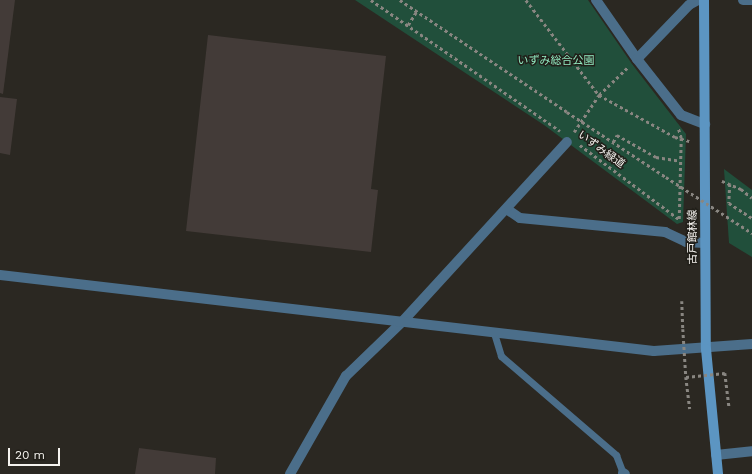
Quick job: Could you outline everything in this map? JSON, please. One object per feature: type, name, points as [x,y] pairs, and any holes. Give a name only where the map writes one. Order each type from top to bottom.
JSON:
[{"type":"main road","name":"古戸館林線","points":[[704,0],[706,349],[718,474]]},
{"type":"street","points":[[596,0],[637,59],[681,115],[705,124]]},
{"type":"street","points":[[637,59],[689,5],[698,0]]},
{"type":"street","points":[[743,0],[752,0]]},
{"type":"street","points":[[290,474],[346,376],[402,322],[508,210],[569,140]]},
{"type":"street","points":[[508,210],[520,218],[665,232],[686,242],[705,243]]},
{"type":"street","points":[[0,275],[654,351],[706,349],[752,344]]},
{"type":"street","points":[[716,455],[752,451]]},
{"type":"lane","points":[[494,333],[502,356],[616,455],[624,473]]},
{"type":"path","name":"いずみ緑道","points":[[371,0],[679,219],[681,138],[676,125]]},
{"type":"path","points":[[400,0],[567,112],[752,233]]},
{"type":"path","points":[[526,0],[599,95],[681,138],[690,141]]},
{"type":"path","points":[[408,25],[416,12]]},
{"type":"path","points":[[569,140],[599,95],[637,59]]},
{"type":"path","points":[[629,67],[634,73]]},
{"type":"path","points":[[613,142],[617,135],[656,157],[680,161]]},
{"type":"path","points":[[722,181],[730,184],[752,198]]},
{"type":"path","points":[[730,184],[729,203],[752,218]]},
{"type":"path","points":[[682,301],[686,377],[690,409]]},
{"type":"path","points":[[686,377],[725,373],[729,407]]},
{"type":"green space","name":"いずみ総合公園","points":[[355,0],[588,0],[632,64],[686,134],[683,222],[677,224],[544,125]]},
{"type":"green space","points":[[724,169],[752,190],[752,257],[729,243]]},
{"type":"building","points":[[0,0],[15,0],[3,94],[0,93]]},
{"type":"building","points":[[208,35],[386,56],[371,189],[378,190],[371,252],[186,231]]},
{"type":"building","points":[[0,97],[17,99],[10,155],[0,153]]},
{"type":"building","points":[[139,448],[216,458],[215,474],[135,474]]}]
